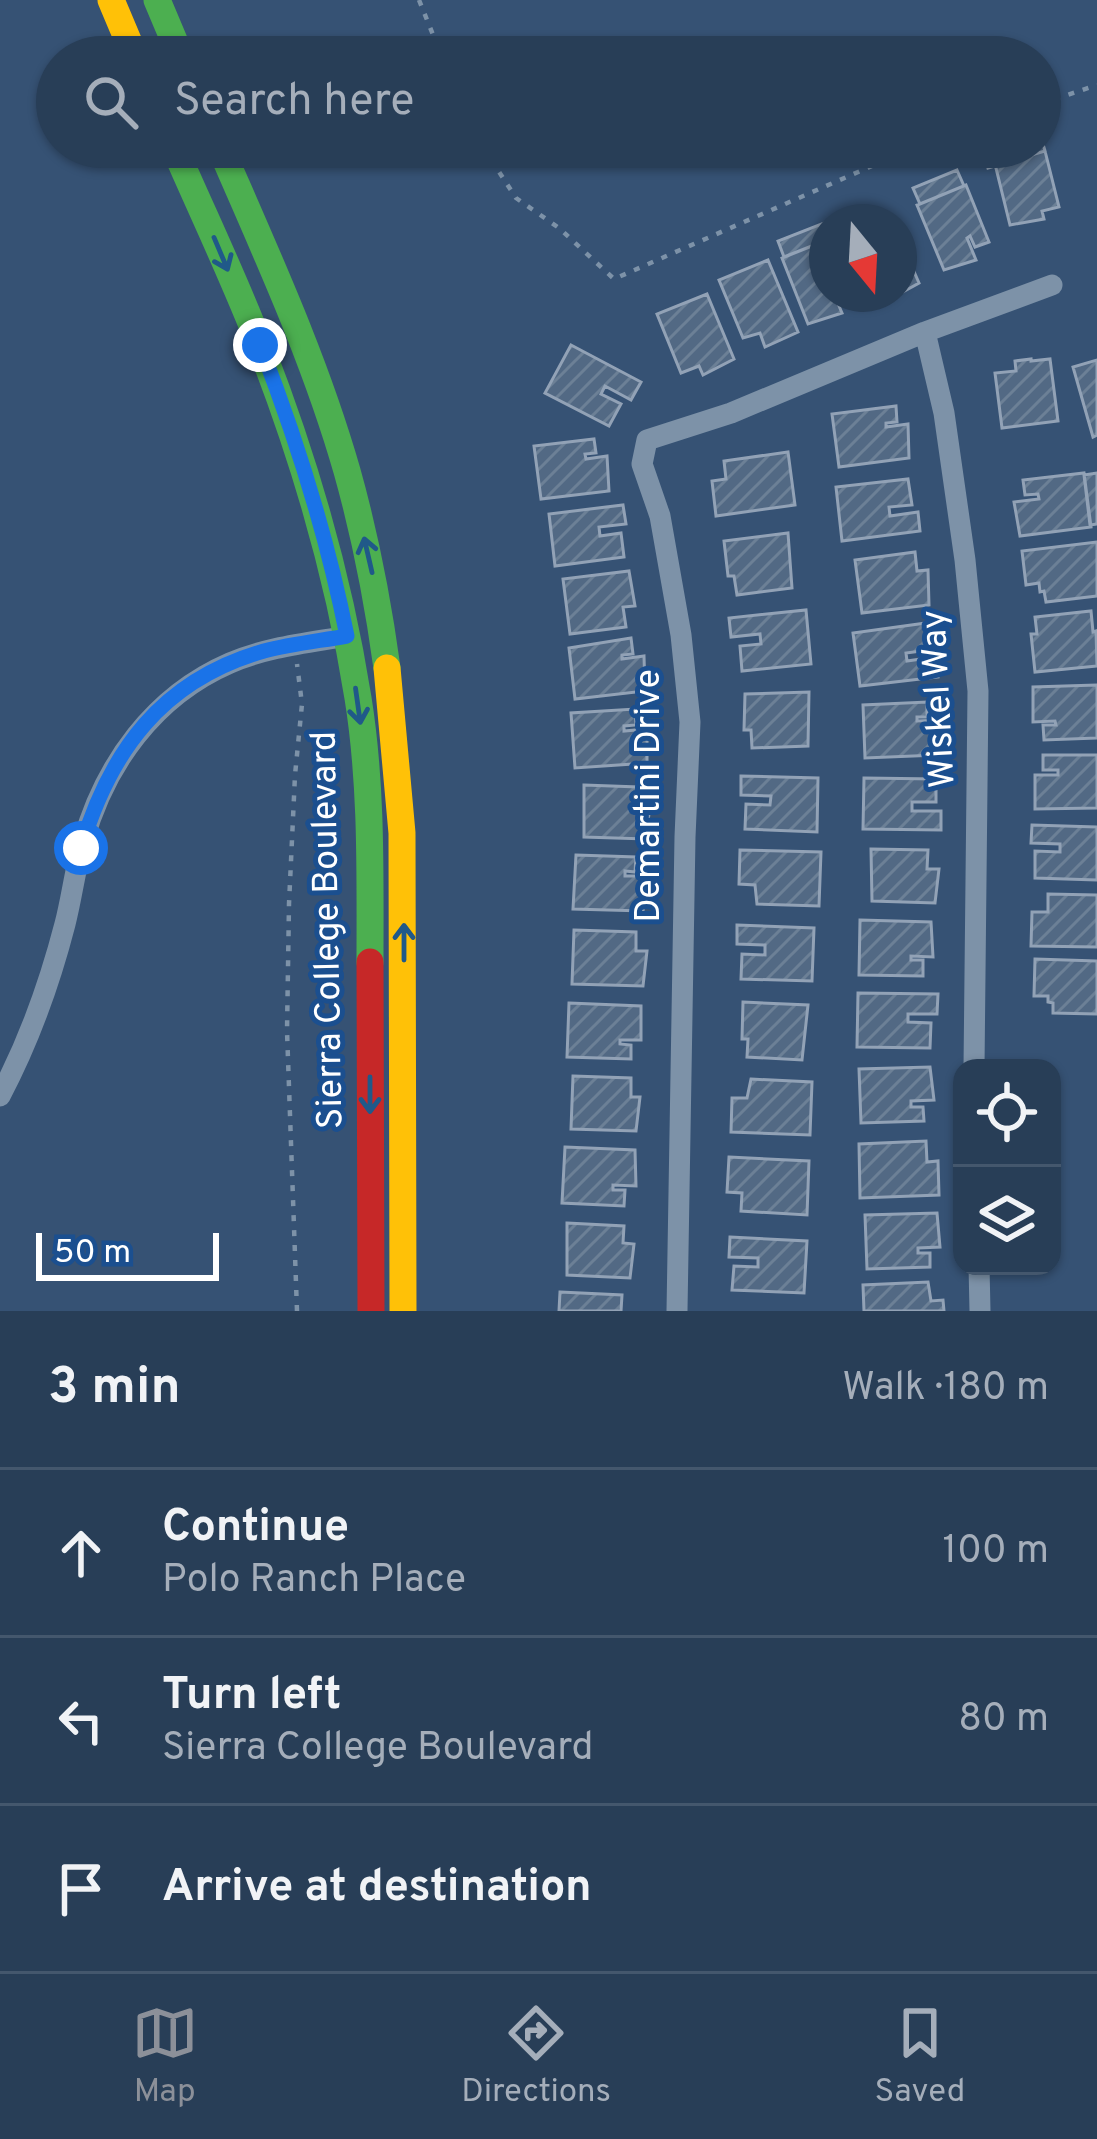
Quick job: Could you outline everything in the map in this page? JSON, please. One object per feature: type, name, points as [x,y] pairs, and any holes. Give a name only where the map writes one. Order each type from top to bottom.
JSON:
[{"type":"main road","points":[[111,0],[126,36]]},
{"type":"main road","points":[[157,0],[172,36]]},
{"type":"main road","name":"Sierra College Boulevard","points":[[183,168],[284,407],[325,537],[359,702],[370,836],[370,1311]]},
{"type":"main road","name":"Sierra College Boulevard","points":[[229,168],[322,392],[362,527],[382,628],[402,833],[403,1311]]},
{"type":"street","points":[[925,332],[1052,285]]},
{"type":"street","name":"Wiskel Way","points":[[925,332],[944,412],[978,691],[974,1059]]},
{"type":"street","name":"Demartini Drive","points":[[677,1311],[690,722],[681,635],[660,516],[642,464],[647,440],[731,413],[925,332]]},
{"type":"street","points":[[0,1096],[47,982],[89,820],[117,760],[159,710],[203,676],[231,662],[294,644],[347,636]]},
{"type":"street","points":[[979,1275],[980,1311]]},
{"type":"path","points":[[419,0],[434,36]]},
{"type":"path","points":[[1061,97],[1097,85]]},
{"type":"path","points":[[497,168],[516,198],[560,228],[614,279],[863,168]]},
{"type":"path","points":[[294,644],[302,704],[290,883],[287,1031],[297,1311]]},
{"type":"building","points":[[996,168],[1049,168],[1059,207],[1042,211],[1044,219],[1010,225]]},
{"type":"building","points":[[957,170],[964,186],[920,204],[913,188]]},
{"type":"building","points":[[966,185],[989,242],[975,247],[970,236],[976,260],[944,270],[917,205]]},
{"type":"building","points":[[809,229],[809,247],[784,257],[778,241]]},
{"type":"building","points":[[809,247],[809,312],[842,313],[808,324],[782,258]]},
{"type":"building","points":[[768,260],[798,332],[765,347],[760,333],[743,338],[719,280]]},
{"type":"building","points":[[707,294],[734,359],[703,375],[699,366],[681,373],[657,314]]},
{"type":"building","points":[[571,345],[641,382],[631,400],[605,386],[601,394],[621,404],[609,426],[545,393]]},
{"type":"building","points":[[1050,359],[1058,421],[1002,428],[995,373],[1016,371],[1015,361]]},
{"type":"building","points":[[1097,360],[1097,435],[1093,437],[1073,367]]},
{"type":"building","points":[[896,406],[897,422],[886,423],[886,427],[908,424],[909,458],[839,467],[832,414]]},
{"type":"building","points":[[594,439],[596,453],[585,454],[586,459],[607,456],[609,491],[541,499],[534,446]]},
{"type":"building","points":[[788,452],[795,505],[716,516],[712,481],[726,479],[724,461]]},
{"type":"building","points":[[1084,473],[1091,527],[1020,536],[1014,502],[1039,499],[1038,494],[1025,495],[1023,480]]},
{"type":"building","points":[[1097,473],[1097,524],[1090,525],[1084,475]]},
{"type":"building","points":[[908,479],[912,505],[889,507],[890,516],[918,512],[920,531],[842,541],[836,487]]},
{"type":"building","points":[[623,505],[626,524],[599,527],[600,536],[621,533],[624,557],[555,566],[549,514]]},
{"type":"building","points":[[788,533],[792,588],[737,595],[734,576],[728,576],[724,541]]},
{"type":"building","points":[[1097,542],[1097,596],[1046,602],[1039,583],[1026,585],[1022,551]]},
{"type":"building","points":[[915,552],[917,571],[928,570],[929,605],[862,613],[855,560]]},
{"type":"building","points":[[629,571],[635,606],[623,607],[626,627],[570,634],[563,579]]},
{"type":"building","points":[[806,610],[811,664],[742,671],[740,646],[761,644],[760,634],[731,637],[729,618]]},
{"type":"building","points":[[1091,611],[1097,666],[1035,672],[1031,634],[1037,634],[1035,617]]},
{"type":"building","points":[[926,623],[929,650],[906,653],[907,661],[935,657],[938,677],[860,686],[853,633]]},
{"type":"building","points":[[631,638],[633,654],[622,655],[622,659],[644,656],[645,691],[575,699],[569,648]]},
{"type":"building","points":[[1097,685],[1097,738],[1044,740],[1043,725],[1056,725],[1055,721],[1033,722],[1033,687]]},
{"type":"building","points":[[809,692],[808,746],[752,748],[751,730],[744,730],[745,694]]},
{"type":"building","points":[[927,702],[927,717],[917,717],[917,721],[939,720],[937,755],[865,758],[863,705]]},
{"type":"building","points":[[635,709],[636,725],[624,726],[624,731],[647,729],[647,763],[575,768],[571,713]]},
{"type":"building","points":[[1043,755],[1097,755],[1097,808],[1035,809],[1035,775],[1058,775],[1058,770],[1043,770]]},
{"type":"building","points":[[741,776],[818,778],[817,832],[745,829],[746,804],[770,805],[771,796],[741,795]]},
{"type":"building","points":[[864,778],[936,779],[936,802],[912,802],[912,811],[941,811],[941,830],[863,829]]},
{"type":"building","points":[[584,785],[638,787],[637,804],[650,805],[646,839],[584,837]]},
{"type":"building","points":[[1032,825],[1097,827],[1097,880],[1035,878],[1035,851],[1060,852],[1060,844],[1031,843]]},
{"type":"building","points":[[871,849],[928,850],[927,869],[939,869],[935,903],[872,901]]},
{"type":"building","points":[[740,850],[821,852],[819,906],[757,904],[755,885],[739,884]]},
{"type":"building","points":[[576,855],[636,857],[635,872],[625,871],[625,876],[647,876],[643,911],[573,909]]},
{"type":"building","points":[[1048,894],[1097,895],[1097,947],[1031,946],[1032,912],[1048,912]]},
{"type":"building","points":[[860,920],[931,922],[933,957],[911,956],[911,960],[923,960],[923,976],[859,975]]},
{"type":"building","points":[[737,925],[814,928],[812,981],[741,979],[742,954],[765,955],[765,945],[737,944]]},
{"type":"building","points":[[574,930],[636,932],[636,951],[647,951],[643,986],[572,984]]},
{"type":"building","points":[[1035,959],[1097,961],[1097,1014],[1053,1013],[1048,996],[1034,996]]},
{"type":"building","points":[[858,993],[938,994],[937,1014],[908,1014],[908,1022],[931,1023],[930,1048],[857,1047]]},
{"type":"building","points":[[743,1002],[808,1005],[802,1060],[747,1057],[748,1039],[742,1039]]},
{"type":"building","points":[[569,1003],[641,1006],[641,1040],[620,1040],[620,1044],[631,1045],[631,1059],[567,1057]]},
{"type":"building","points":[[930,1067],[934,1100],[911,1101],[911,1107],[923,1107],[924,1121],[861,1123],[859,1069]]},
{"type":"building","points":[[573,1076],[631,1078],[631,1097],[640,1097],[636,1131],[571,1129]]},
{"type":"building","points":[[751,1079],[812,1082],[810,1135],[731,1132],[732,1098],[747,1098]]},
{"type":"building","points":[[926,1141],[927,1162],[938,1161],[939,1195],[860,1198],[859,1144]]},
{"type":"building","points":[[565,1147],[635,1150],[636,1186],[613,1185],[613,1190],[625,1190],[624,1206],[562,1203]]},
{"type":"building","points":[[729,1157],[809,1161],[807,1215],[741,1211],[742,1193],[727,1192]]},
{"type":"building","points":[[937,1213],[940,1247],[918,1248],[918,1253],[930,1253],[930,1267],[867,1269],[865,1215]]},
{"type":"building","points":[[567,1223],[624,1226],[623,1243],[634,1244],[630,1278],[567,1275]]},
{"type":"building","points":[[730,1237],[807,1241],[804,1293],[732,1290],[734,1266],[758,1267],[758,1258],[729,1257]]},
{"type":"building","points":[[928,1282],[931,1301],[943,1300],[944,1311],[864,1311],[863,1285]]},
{"type":"building","points":[[560,1292],[622,1295],[621,1311],[559,1311]]},
{"type":"traffic: fast","points":[[157,0],[172,36]]},
{"type":"traffic: fast","points":[[183,168],[277,391],[331,564],[363,731],[370,962]]},
{"type":"traffic: fast","points":[[229,168],[289,307],[334,429],[365,544],[387,668]]},
{"type":"traffic: slow","points":[[111,0],[126,36]]},
{"type":"traffic: slow","points":[[387,668],[402,833],[403,1311]]},
{"type":"traffic: jam","points":[[370,962],[371,1311]]},
{"type":"route","points":[[81,848],[117,760],[136,734],[182,690],[231,662],[264,651],[347,636],[309,482],[260,345]]}]
